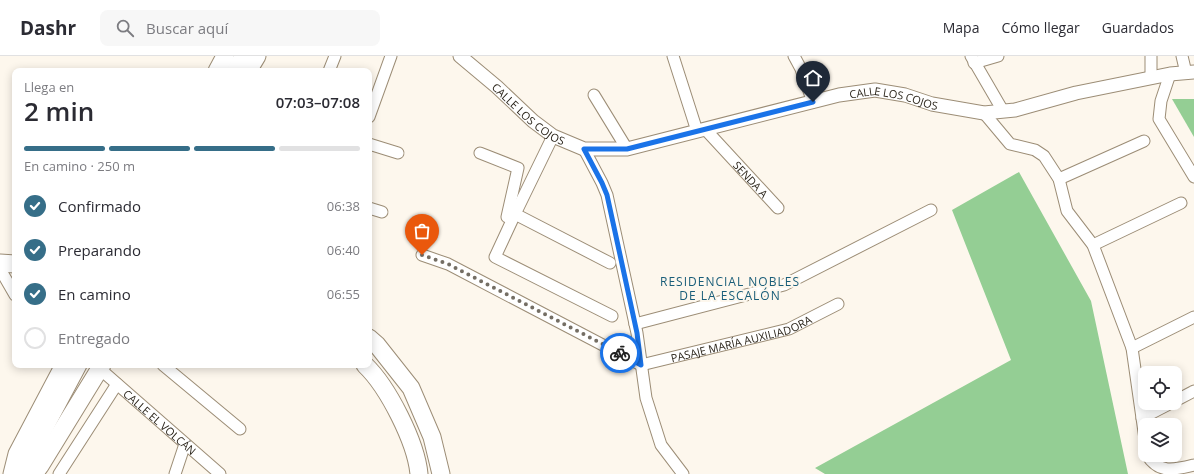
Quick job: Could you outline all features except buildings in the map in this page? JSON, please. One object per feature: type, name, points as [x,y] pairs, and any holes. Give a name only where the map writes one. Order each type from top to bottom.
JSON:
[{"type":"main road","points":[[219,68],[225,56]]},
{"type":"main road","points":[[236,68],[242,56]]},
{"type":"main road","points":[[250,68],[256,56]]},
{"type":"main road","points":[[0,263],[12,264]]},
{"type":"main road","points":[[372,340],[378,345],[411,388],[432,437],[441,474]]},
{"type":"main road","points":[[12,474],[17,454],[62,368]]},
{"type":"main road","points":[[28,470],[78,368]]},
{"type":"main road","points":[[28,470],[40,466],[100,368]]},
{"type":"main road","points":[[368,368],[392,401],[406,432],[418,466],[419,474]]},
{"type":"street","points":[[330,68],[335,56]]},
{"type":"street","points":[[372,110],[391,56]]},
{"type":"street","name":"CALLE LOS COJOS","points":[[460,56],[497,87],[533,121],[553,136],[584,149],[627,149],[839,95],[875,90],[905,95],[932,104],[984,113],[1015,110],[1076,93],[1170,74],[1190,72]]},
{"type":"street","points":[[673,56],[701,130]]},
{"type":"street","points":[[794,56],[801,68],[813,102]]},
{"type":"street","points":[[998,56],[972,60],[1003,111]]},
{"type":"street","points":[[1151,56],[1151,78]]},
{"type":"street","points":[[1182,56],[1190,72]]},
{"type":"street","points":[[1170,74],[1161,102],[1159,119],[1194,177]]},
{"type":"street","points":[[594,94],[627,149]]},
{"type":"street","points":[[984,113],[1010,144],[1035,150],[1044,156],[1059,179],[1067,211],[1093,245],[1132,348],[1142,418],[1157,410]]},
{"type":"street","name":"SENDA A","points":[[701,130],[724,150],[778,208]]},
{"type":"street","points":[[553,136],[511,216],[495,257],[612,316]]},
{"type":"street","points":[[1059,179],[1144,141]]},
{"type":"street","points":[[372,145],[398,153]]},
{"type":"street","points":[[584,149],[607,195],[635,324],[646,398],[661,445],[683,474]]},
{"type":"street","points":[[480,153],[518,168],[511,216]]},
{"type":"street","points":[[1093,245],[1181,203]]},
{"type":"street","points":[[372,209],[382,212]]},
{"type":"street","points":[[635,324],[784,286],[931,210]]},
{"type":"street","points":[[511,216],[610,263]]},
{"type":"street","points":[[422,255],[448,264],[641,365]]},
{"type":"street","points":[[0,269],[12,290]]},
{"type":"street","name":"PASAJE MARÍA AUXILIADORA","points":[[641,365],[789,329],[838,304]]},
{"type":"street","points":[[1132,348],[1194,318]]},
{"type":"street","name":"CALLE EL VOLCÁN","points":[[102,368],[117,384],[220,474]]},
{"type":"street","points":[[167,368],[240,429]]},
{"type":"street","points":[[59,474],[117,384]]},
{"type":"street","points":[[1182,397],[1194,391]]},
{"type":"street","points":[[175,474],[185,444]]},
{"type":"street","points":[[1151,462],[1154,466],[1166,471],[1173,471],[1194,465]]},
{"type":"green space","points":[[1172,99],[1194,99],[1194,137]]},
{"type":"green space","points":[[1019,172],[1091,301],[1128,474],[825,474],[815,468],[1011,360],[952,210]]},
{"type":"way so far","points":[[422,255],[448,264],[620,353]]},
{"type":"district","name":"RESIDENCIAL NOBLES DE LA ESCALÓN","points":[[730,288]]},
{"type":"route","points":[[620,353],[641,365],[637,333],[607,195],[584,149],[627,149],[697,130],[813,102]]}]
